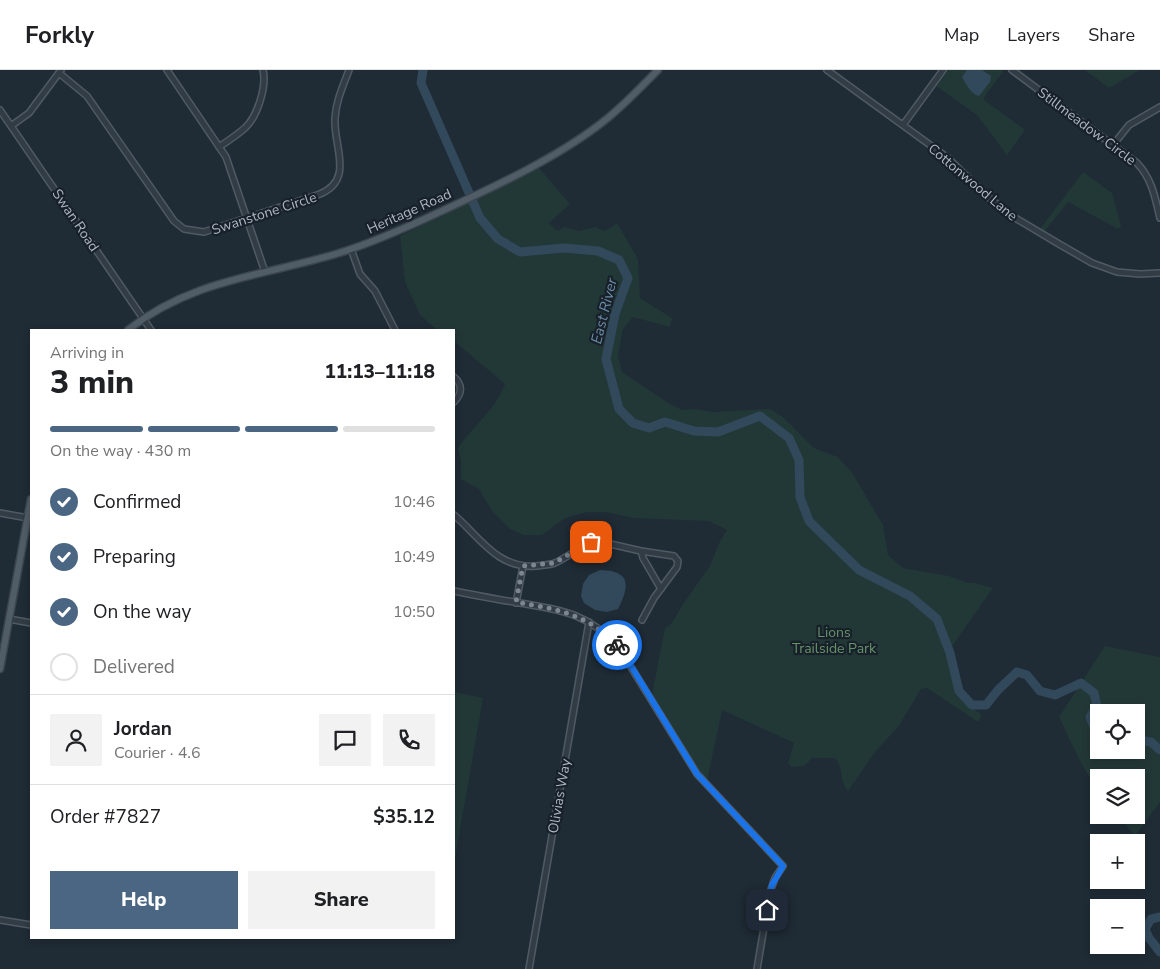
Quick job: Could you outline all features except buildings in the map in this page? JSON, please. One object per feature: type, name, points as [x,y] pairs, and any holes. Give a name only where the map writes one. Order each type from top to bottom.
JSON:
[{"type":"main road","name":"Heritage Road","points":[[129,329],[143,318],[192,292],[351,249],[385,237],[459,203],[551,156],[588,133],[627,101],[658,70]]},
{"type":"main road","points":[[0,669],[30,506]]},
{"type":"street","points":[[167,70],[228,162],[265,272]]},
{"type":"street","points":[[219,147],[245,128],[253,118],[263,91],[265,78],[263,70]]},
{"type":"street","name":"Swanstone Circle","points":[[11,126],[31,110],[60,72],[87,96],[170,216],[179,225],[191,231],[204,232],[329,190],[335,183],[341,166],[335,131],[336,105],[349,70]]},
{"type":"street","name":"Cottonwood Lane","points":[[827,70],[948,158],[1012,216],[1098,266],[1117,272],[1160,273]]},
{"type":"street","points":[[903,125],[943,70]]},
{"type":"street","name":"Stillmeadow Circle","points":[[1012,70],[1137,163],[1148,176],[1152,185],[1160,218]]},
{"type":"street","points":[[1113,145],[1129,125],[1160,107]]},
{"type":"street","name":"Swan Road","points":[[0,110],[150,329]]},
{"type":"street","points":[[351,249],[359,272],[375,291],[394,329]]},
{"type":"street","points":[[455,378],[461,388],[459,396],[455,401]]},
{"type":"street","points":[[0,513],[28,518]]},
{"type":"street","points":[[455,518],[489,550],[510,563],[523,566],[554,563],[597,541],[670,555],[677,559],[677,567],[661,588],[642,620]]},
{"type":"street","points":[[642,551],[643,558],[661,588]]},
{"type":"street","points":[[516,602],[523,566]]},
{"type":"street","points":[[455,591],[563,611],[589,622],[610,638],[624,654],[703,782],[783,866],[775,878],[770,892],[757,969]]},
{"type":"street","points":[[9,619],[30,623]]},
{"type":"street","name":"Olivias Way","points":[[529,969],[589,622]]},
{"type":"street","points":[[0,920],[30,925]]},
{"type":"green space","points":[[948,70],[1004,70],[983,99],[1025,130],[1007,155],[977,115],[936,86]]},
{"type":"green space","points":[[1085,70],[1140,70],[1109,88]]},
{"type":"green space","name":"Lions Trailside Park","points":[[539,168],[570,204],[549,223],[557,231],[565,227],[579,231],[595,227],[605,231],[617,223],[638,259],[640,298],[672,318],[670,327],[633,317],[623,329],[618,356],[622,372],[668,403],[682,410],[695,409],[714,412],[770,409],[783,417],[814,448],[838,457],[853,474],[883,525],[888,555],[903,568],[949,576],[968,583],[993,588],[953,645],[948,660],[958,697],[982,715],[978,722],[927,688],[921,689],[898,727],[875,752],[848,791],[835,758],[812,758],[804,766],[791,767],[788,763],[794,743],[722,710],[707,781],[652,695],[665,628],[672,623],[710,566],[720,541],[727,530],[709,521],[633,518],[606,512],[587,512],[565,518],[542,535],[524,535],[510,529],[492,511],[479,489],[461,479],[461,461],[458,448],[496,402],[505,384],[455,342],[455,329],[436,329],[420,315],[405,282],[400,236]]},
{"type":"green space","points":[[1083,172],[1112,193],[1121,226],[1118,229],[1068,202],[1044,232],[1040,229]]},
{"type":"green space","points":[[1105,646],[1160,657],[1160,802],[1145,822],[1145,769],[1090,769],[1090,778],[1072,746],[1059,717]]},
{"type":"green space","points":[[455,692],[483,698],[455,859]]},
{"type":"green space","points":[[1125,824],[1144,824],[1136,834],[1133,834]]},
{"type":"water","points":[[967,70],[982,70],[991,76],[990,82],[979,96],[971,91],[962,77]]},
{"type":"water","points":[[600,570],[618,573],[625,581],[625,593],[618,609],[607,612],[595,610],[584,603],[581,596],[583,584],[589,575]]},
{"type":"waterway","name":"East River","points":[[423,70],[421,83],[480,218],[498,239],[520,252],[564,248],[598,251],[619,260],[628,278],[615,314],[606,359],[619,409],[633,423],[649,428],[665,422],[694,431],[718,432],[760,416],[789,438],[799,460],[800,497],[809,521],[859,570],[910,596],[937,619],[950,653],[959,691],[972,705],[986,705],[998,690],[1017,672],[1027,675],[1040,691],[1055,695],[1081,683],[1094,693],[1097,704]]},
{"type":"waterway","name":"East River","points":[[1145,741],[1151,742],[1160,750]]},
{"type":"waterway","name":"East River","points":[[1160,917],[1151,919],[1145,929],[1149,938],[1160,952]]},
{"type":"way so far","points":[[591,542],[554,563],[523,566],[516,602],[554,608],[571,613],[589,622],[617,645]]},
{"type":"route","points":[[617,645],[703,782],[783,866],[772,885],[767,910]]}]
